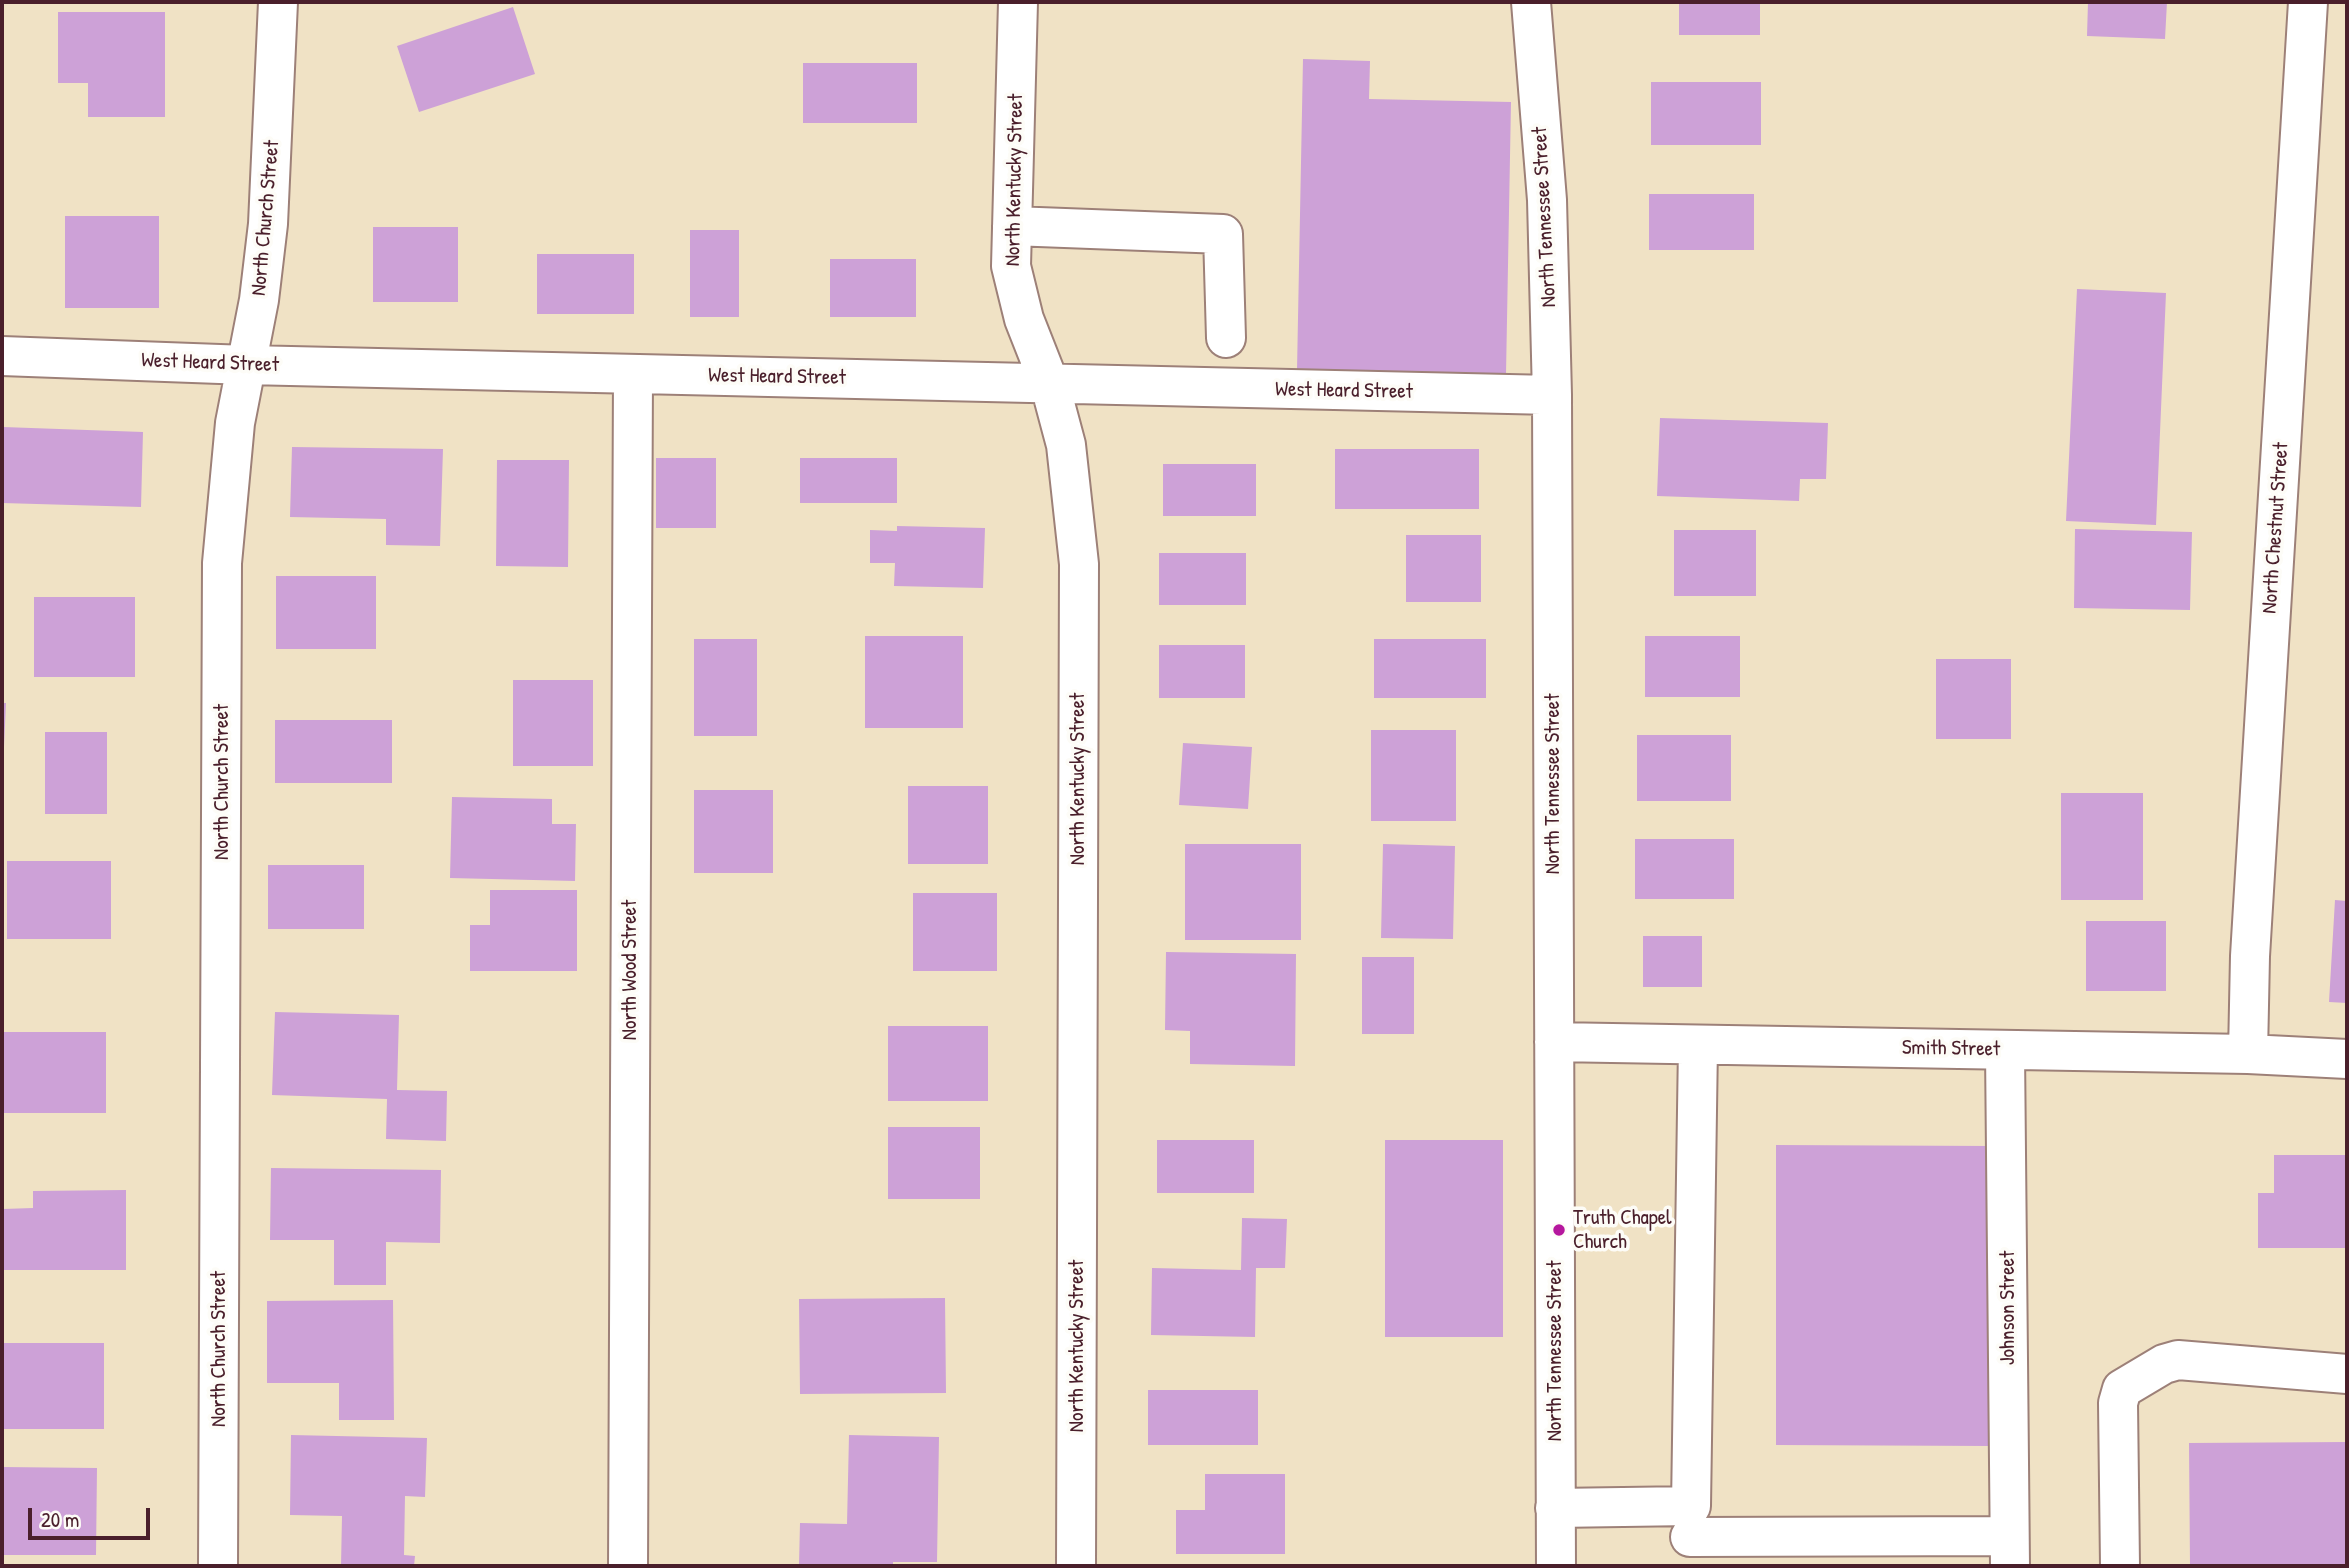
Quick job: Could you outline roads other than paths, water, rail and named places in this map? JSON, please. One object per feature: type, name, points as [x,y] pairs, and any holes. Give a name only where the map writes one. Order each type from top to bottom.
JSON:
[{"type":"street","name":"North Church Street","points":[[218,1566],[222,563],[234,423],[247,365],[268,224],[278,2]]},
{"type":"street","name":"North Kentucky Street","points":[[1018,2],[1011,266],[1024,319],[1050,385],[1066,445],[1079,564],[1076,1566]]},
{"type":"street","name":"North Tennessee Street","points":[[1531,2],[1547,200],[1552,395],[1556,1566]]},
{"type":"street","points":[[1540,112],[1547,2]]},
{"type":"street","name":"North Chestnut Street","points":[[2248,1054],[2250,956],[2308,2]]},
{"type":"street","points":[[1012,226],[1223,234],[1226,338]]},
{"type":"street","name":"West Heard Street","points":[[2,356],[247,365],[1552,395]]},
{"type":"street","name":"North Wood Street","points":[[628,1566],[633,374]]},
{"type":"street","name":"Smith Street","points":[[1554,1042],[2248,1054],[2347,1059]]},
{"type":"street","points":[[1690,1537],[1698,1045]]},
{"type":"street","name":"Johnson Street","points":[[2006,1050],[2010,1551]]},
{"type":"street","points":[[2120,1566],[2118,1403],[2122,1389],[2164,1364],[2178,1360],[2347,1374]]},
{"type":"street","points":[[1555,1508],[1690,1537],[2010,1551]]},
{"type":"place","name":"Truth Chapel Church","points":[[1559,1230]]}]
